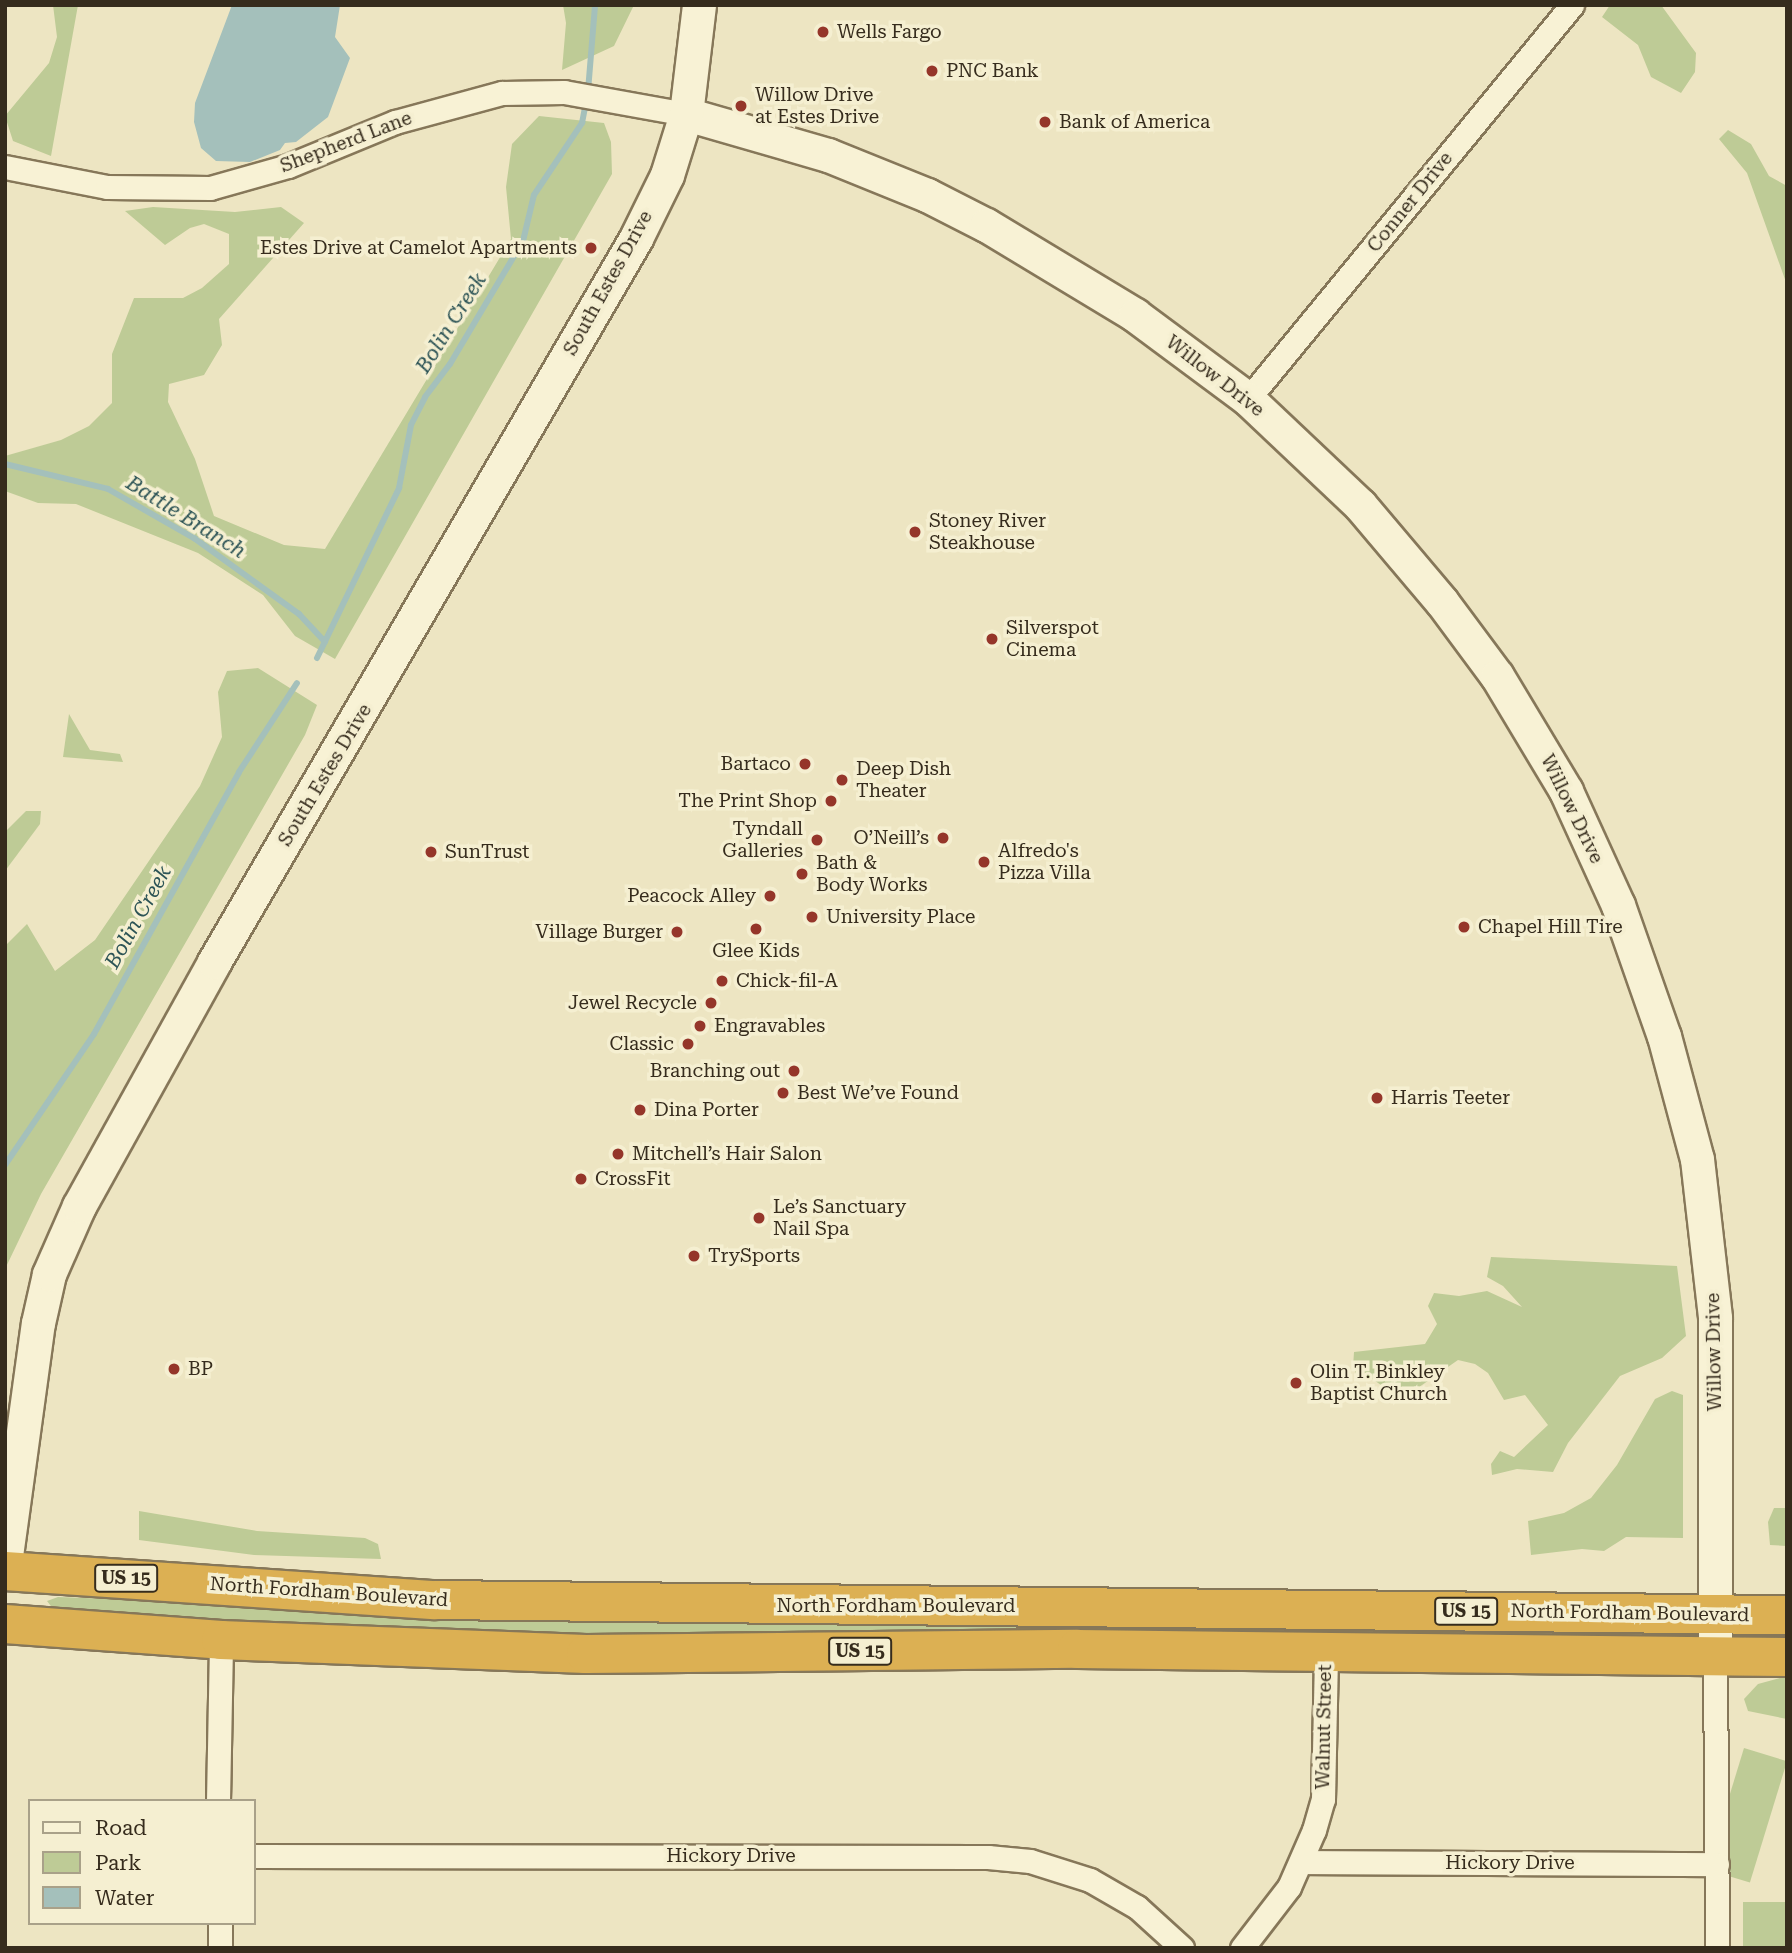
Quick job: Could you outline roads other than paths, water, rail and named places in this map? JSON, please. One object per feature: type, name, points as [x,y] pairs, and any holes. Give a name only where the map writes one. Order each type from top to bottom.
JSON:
[{"type":"highway","name":"North Fordham Boulevard","points":[[5,1571],[435,1600],[1787,1615]]},
{"type":"highway","name":"US 15","points":[[5,1624],[220,1640],[586,1654],[1326,1652],[1787,1657]]},
{"type":"street","name":"South Estes Drive","points":[[5,1563],[37,1323],[49,1274],[79,1206],[207,973],[636,238],[667,175],[686,114],[699,5]]},
{"type":"street","name":"Conner Drive","points":[[1248,399],[1572,5]]},
{"type":"street","name":"Shepherd Lane","points":[[5,167],[107,187],[210,188],[288,166],[395,122],[468,99],[502,93],[564,92],[686,114]]},
{"type":"street","name":"Willow Drive","points":[[686,114],[834,157],[986,225],[1135,315],[1248,399],[1360,505],[1464,630],[1545,753],[1618,905],[1682,1098],[1706,1216],[1716,1356],[1717,1948]]},
{"type":"street","points":[[218,1799],[220,1640]]},
{"type":"street","name":"Walnut Street","points":[[1242,1948],[1270,1915],[1304,1862],[1323,1798],[1326,1652]]},
{"type":"street","name":"Hickory Drive","points":[[256,1856],[988,1857],[1030,1861],[1090,1880],[1137,1907],[1182,1948]]},
{"type":"street","name":"Hickory Drive","points":[[1304,1862],[1717,1864]]},
{"type":"street","points":[[219,1925],[220,1948]]},
{"type":"water","points":[[232,5],[340,5],[335,37],[350,58],[328,117],[296,142],[285,143],[280,150],[250,162],[216,161],[201,148],[194,122],[195,103]]},
{"type":"waterway","name":"Bolin Creek","points":[[588,91],[595,5]]},
{"type":"waterway","name":"Bolin Creek","points":[[317,658],[399,488],[411,425],[425,397],[450,364],[523,241],[534,195],[582,123],[586,102]]},
{"type":"waterway","name":"Battle Branch","points":[[5,464],[108,489],[194,538],[299,614],[325,642]]},
{"type":"waterway","name":"Bolin Creek","points":[[5,1165],[94,1034],[239,772],[297,683]]},
{"type":"place","name":"Wells Fargo","points":[[823,32]]},
{"type":"place","name":"PNC Bank","points":[[932,71]]},
{"type":"place","name":"Willow Drive at Estes Drive","points":[[741,106]]},
{"type":"place","name":"Bank of America","points":[[1045,122]]},
{"type":"place","name":"Estes Drive at Camelot Apartments","points":[[591,248]]},
{"type":"place","name":"Stoney River Steakhouse","points":[[915,532]]},
{"type":"place","name":"Silverspot Cinema","points":[[992,639]]},
{"type":"place","name":"Bartaco","points":[[805,764]]},
{"type":"place","name":"Deep Dish Theater","points":[[842,780]]},
{"type":"place","name":"The Print Shop","points":[[831,801]]},
{"type":"place","name":"O’Neill’s","points":[[943,838]]},
{"type":"place","name":"Tyndall Galleries","points":[[817,840]]},
{"type":"place","name":"SunTrust","points":[[431,852]]},
{"type":"place","name":"Alfredo's Pizza Villa","points":[[984,862]]},
{"type":"place","name":"Bath & Body Works","points":[[802,874]]},
{"type":"place","name":"Peacock Alley","points":[[770,896]]},
{"type":"place","name":"University Place","points":[[812,917]]},
{"type":"place","name":"Chapel Hill Tire","points":[[1464,927]]},
{"type":"place","name":"Glee Kids","points":[[756,929]]},
{"type":"place","name":"Village Burger","points":[[677,932]]},
{"type":"place","name":"Chick-fil-A","points":[[722,981]]},
{"type":"place","name":"Jewel Recycle","points":[[711,1003]]},
{"type":"place","name":"Engravables","points":[[700,1026]]},
{"type":"place","name":"Classic","points":[[688,1044]]},
{"type":"place","name":"Branching out","points":[[794,1071]]},
{"type":"place","name":"Best We’ve Found","points":[[783,1093]]},
{"type":"place","name":"Harris Teeter","points":[[1377,1098]]},
{"type":"place","name":"Dina Porter","points":[[640,1110]]},
{"type":"place","name":"Mitchell’s Hair Salon","points":[[618,1154]]},
{"type":"place","name":"CrossFit","points":[[581,1179]]},
{"type":"place","name":"Le’s Sanctuary Nail Spa","points":[[759,1218]]},
{"type":"place","name":"TrySports","points":[[694,1256]]},
{"type":"place","name":"BP","points":[[174,1369]]},
{"type":"place","name":"Olin T. Binkley Baptist Church","points":[[1296,1383]]}]
